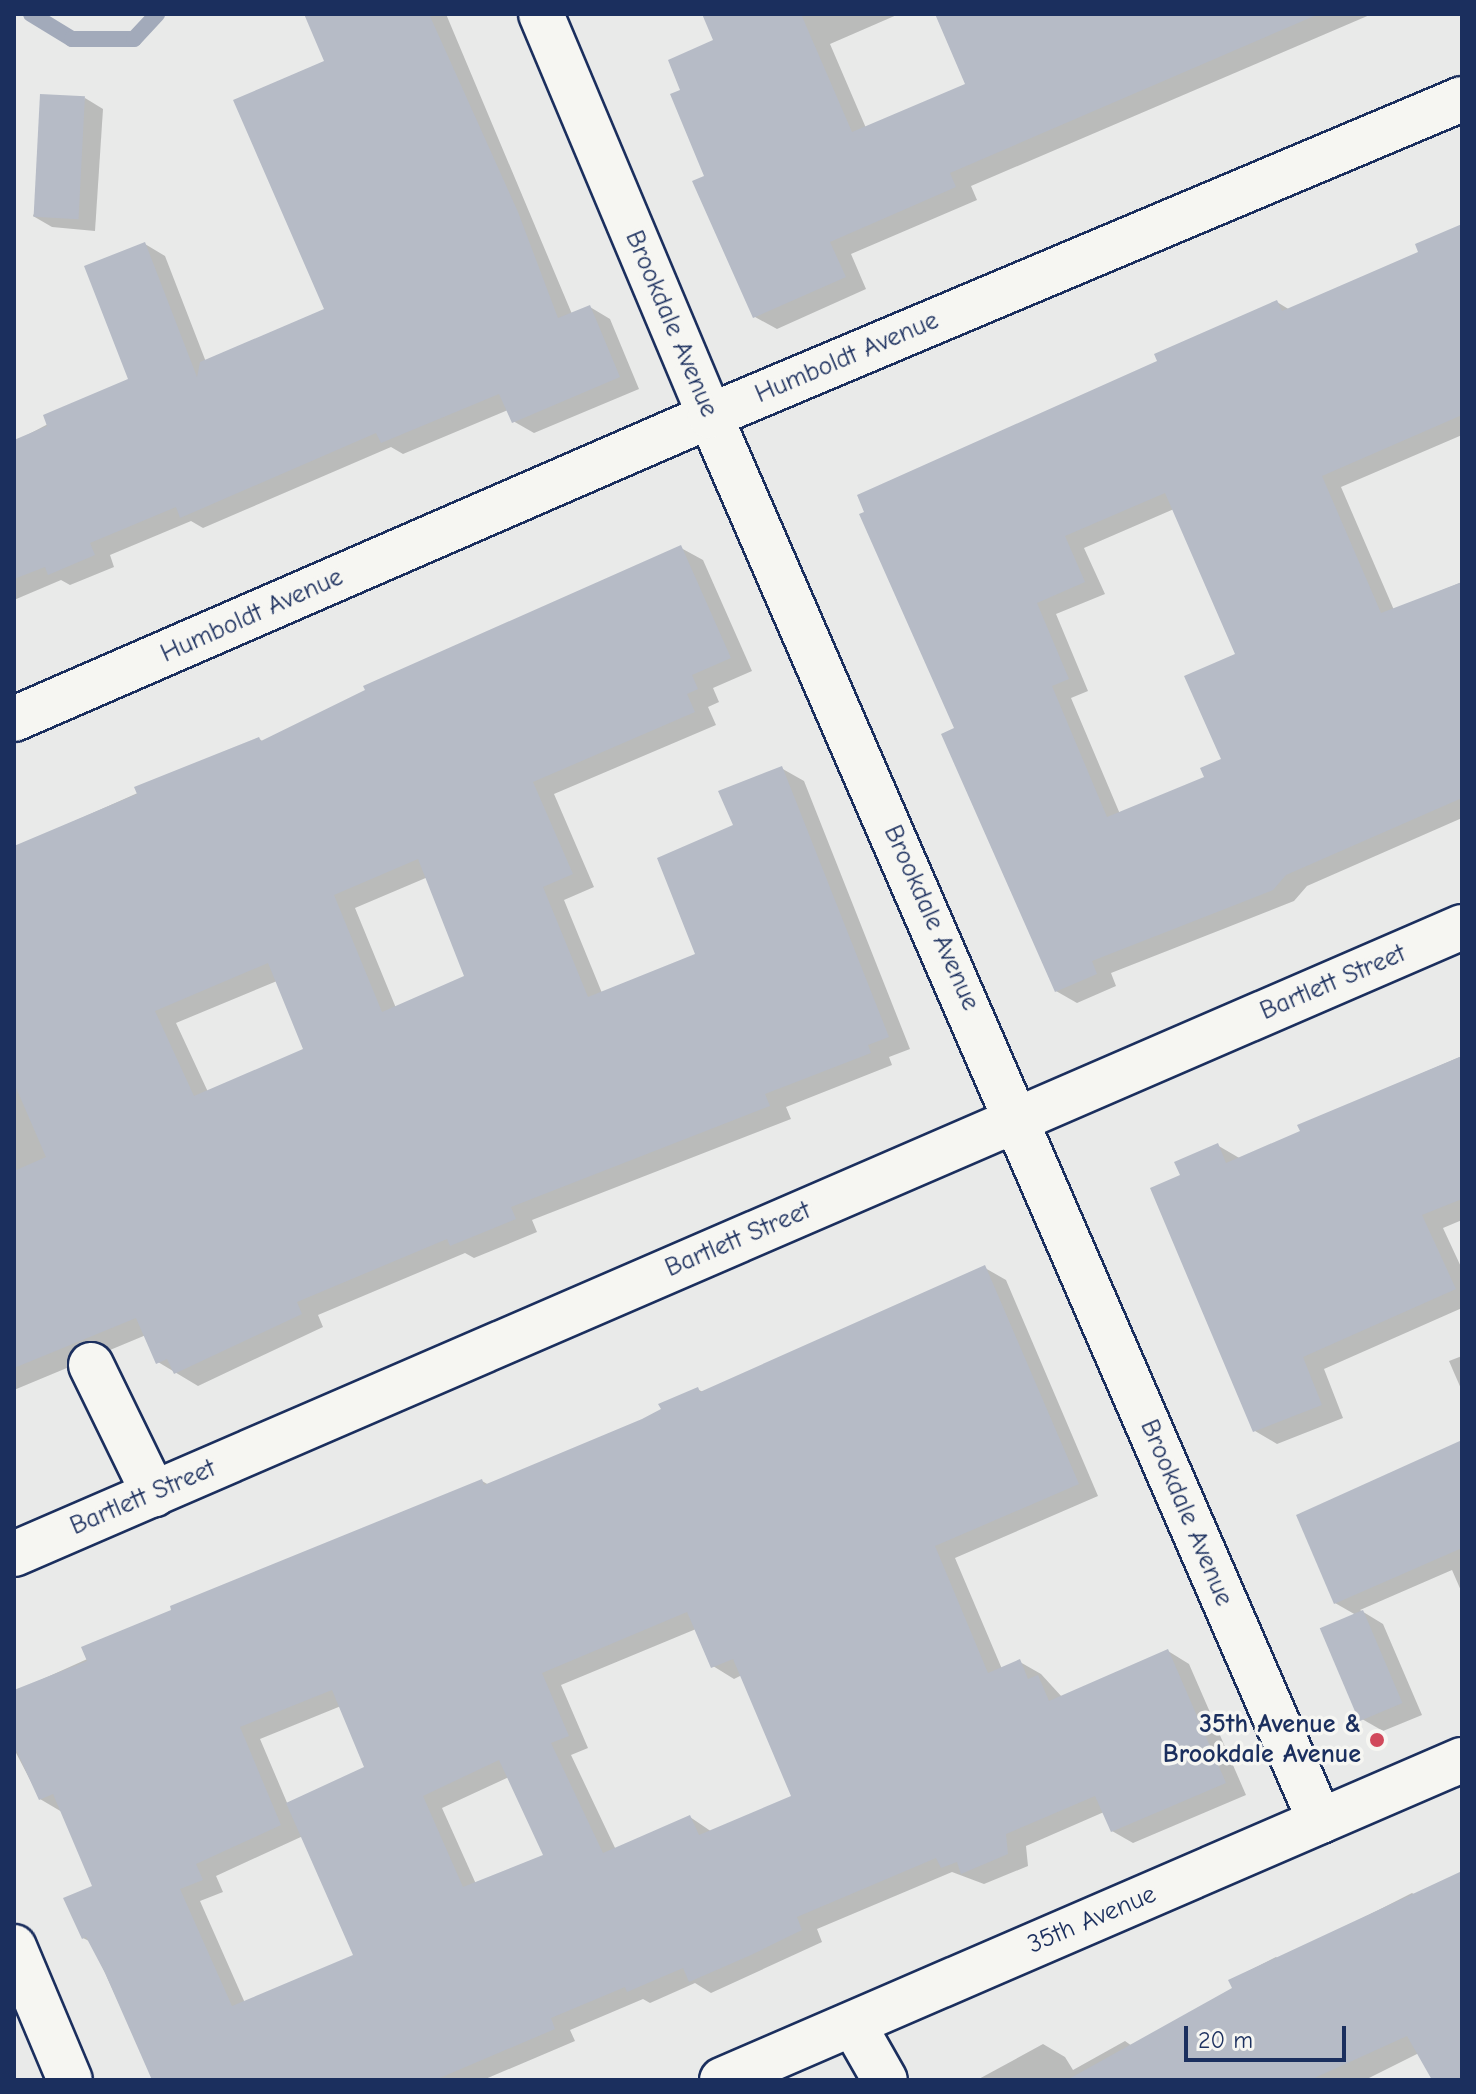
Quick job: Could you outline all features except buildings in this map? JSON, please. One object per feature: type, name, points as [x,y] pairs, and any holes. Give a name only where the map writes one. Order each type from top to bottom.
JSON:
[{"type":"street","name":"Brookdale Avenue","points":[[541,14],[710,416],[1019,1118],[1320,1821]]},
{"type":"street","name":"Humboldt Avenue","points":[[14,719],[710,416],[1462,99]]},
{"type":"street","name":"Bartlett Street","points":[[14,1554],[1462,927]]},
{"type":"street","points":[[91,1365],[154,1494]]},
{"type":"street","name":"35th Avenue","points":[[722,2080],[1462,1760]]},
{"type":"street","points":[[14,1947],[70,2080]]},
{"type":"street","points":[[853,2024],[885,2080]]},
{"type":"waterway","points":[[31,14],[72,39],[134,39],[157,14]]},
{"type":"place","name":"35th Avenue & Brookdale Avenue","points":[[1377,1740]]}]
